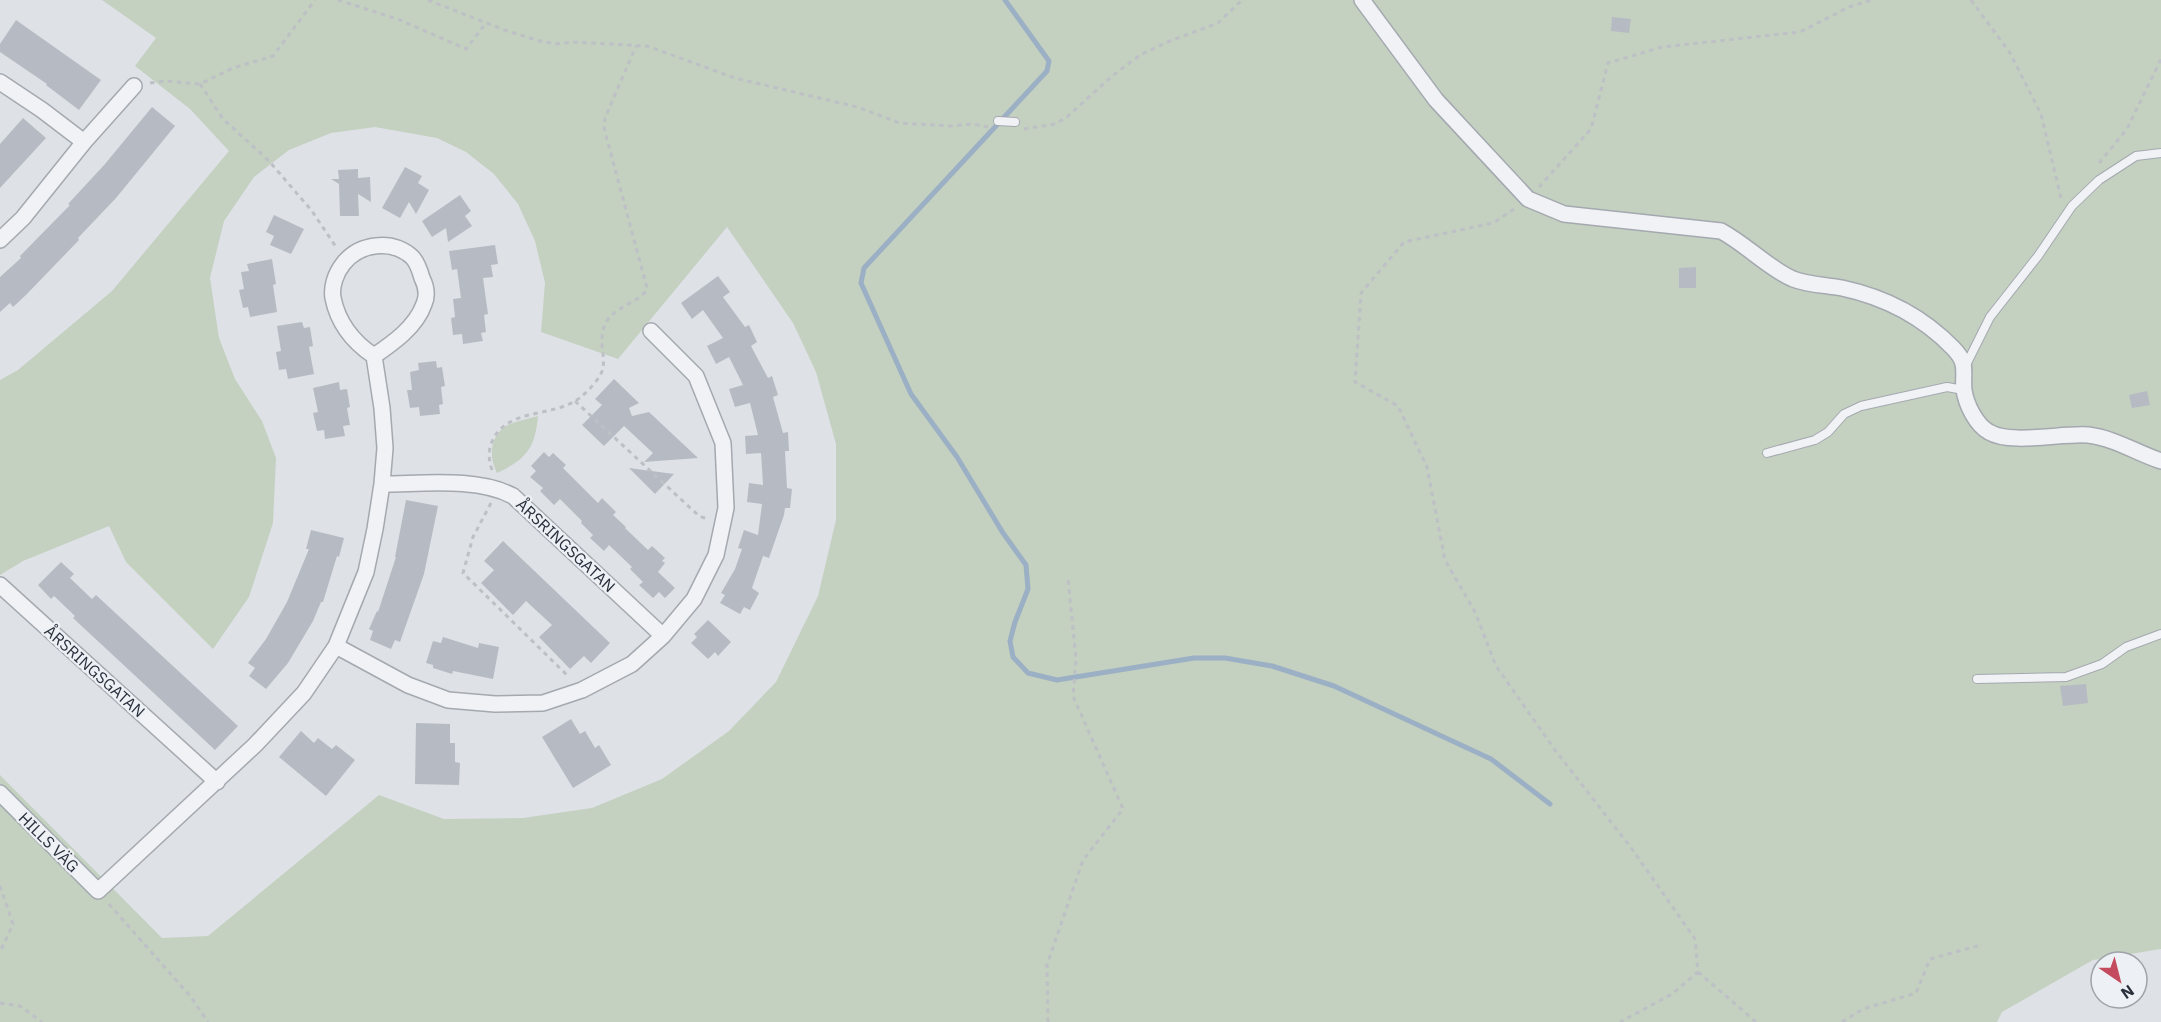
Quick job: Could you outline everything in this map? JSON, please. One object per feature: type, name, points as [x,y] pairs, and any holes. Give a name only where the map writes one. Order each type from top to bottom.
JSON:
[{"type":"street","points":[[1362,0],[1436,100],[1528,199],[1564,214],[1721,231],[1738,240],[1779,272],[1795,280],[1869,295],[1905,310],[1955,349],[1965,367],[1964,390],[1970,410],[1983,428],[1990,433],[2005,438],[2090,435],[2122,444],[2161,461]]},
{"type":"street","points":[[0,82],[84,142]]},
{"type":"street","points":[[0,240],[23,218],[84,142],[134,86]]},
{"type":"street","points":[[98,891],[255,745],[304,693],[336,646],[366,572],[382,484],[385,448],[374,356],[357,344],[335,308],[332,291],[337,273],[345,261],[361,248],[382,244],[400,250],[413,258],[427,290],[425,304],[413,324],[374,356]]},
{"type":"street","points":[[336,646],[408,685],[447,700],[495,704],[543,703],[582,690],[632,664],[663,636],[694,599],[716,555],[726,508],[723,443],[696,376],[651,331]]},
{"type":"street","name":"ÅRSRINGSGATAN","points":[[382,484],[447,484],[499,489],[513,496],[663,636]]},
{"type":"street","name":"ÅRSRINGSGATAN","points":[[0,585],[217,782]]},
{"type":"street","name":"HILLS VÄG","points":[[0,794],[98,891]]},
{"type":"lane","points":[[996,124],[1015,126]]},
{"type":"lane","points":[[1965,367],[1990,317],[2038,256],[2072,206],[2099,180],[2136,156],[2161,153]]},
{"type":"lane","points":[[1767,453],[1815,440],[1828,432],[1844,414],[1861,406],[1947,387],[1964,390]]},
{"type":"lane","points":[[1977,679],[2066,677],[2102,664],[2126,647],[2161,634]]},
{"type":"path","points":[[134,86],[165,81],[200,84],[233,68],[273,56],[315,0]]},
{"type":"path","points":[[338,0],[400,20],[466,48],[486,23]]},
{"type":"path","points":[[428,0],[458,10],[507,32],[556,44],[572,42],[647,46],[735,78],[857,107],[900,123],[950,126],[996,124]]},
{"type":"path","points":[[1015,126],[1054,124],[1077,110],[1111,77],[1140,56],[1170,41],[1218,23],[1242,0]]},
{"type":"path","points":[[1756,1022],[1698,972],[1695,939],[1632,849],[1555,750],[1496,666],[1475,612],[1445,560],[1427,467],[1398,406],[1355,382],[1361,293],[1404,242],[1493,223],[1528,199],[1591,129],[1608,63],[1662,47],[1800,32],[1849,7],[1872,0]]},
{"type":"path","points":[[1971,0],[2010,53],[2041,114],[2063,206]]},
{"type":"path","points":[[582,690],[463,573],[473,537],[499,489],[490,467],[489,451],[495,435],[503,426],[518,417],[569,405],[575,401],[596,380],[603,369],[604,326],[623,305],[643,296],[647,288],[604,128],[605,118],[636,46]]},
{"type":"path","points":[[200,84],[223,119],[269,161],[312,211],[345,261]]},
{"type":"path","points":[[575,401],[699,516],[723,521]]},
{"type":"path","points":[[1048,1022],[1047,965],[1083,860],[1123,809],[1074,696],[1075,665],[1068,578]]},
{"type":"path","points":[[0,886],[13,924],[0,952]]},
{"type":"path","points":[[98,891],[190,996],[208,1022]]},
{"type":"path","points":[[1842,1022],[1863,1009],[1916,993],[1930,960],[1981,945]]},
{"type":"path","points":[[1620,1022],[1672,994],[1698,972]]},
{"type":"path","points":[[0,1003],[20,1006],[42,1022]]},
{"type":"green space","points":[[102,0],[2161,0],[2161,949],[2089,950],[2089,962],[2002,1012],[1997,1022],[0,1022],[0,775],[162,938],[208,936],[379,795],[444,819],[523,818],[592,808],[662,779],[729,731],[776,682],[818,596],[836,520],[836,444],[816,372],[793,323],[727,227],[618,359],[541,332],[545,283],[535,241],[518,204],[494,174],[466,152],[437,138],[375,127],[331,133],[289,150],[254,177],[224,221],[210,278],[219,338],[235,379],[262,421],[276,458],[273,523],[249,597],[213,649],[126,562],[109,526],[23,561],[0,575],[0,380],[18,370],[112,291],[229,151],[190,109],[135,66],[156,38]]},
{"type":"green space","points":[[538,416],[534,437],[527,452],[515,463],[497,473],[492,454],[496,436],[510,424]]},
{"type":"building","points":[[1612,17],[1631,19],[1629,33],[1611,31]]},
{"type":"building","points":[[16,20],[101,80],[79,110],[47,84],[0,52],[0,44]]},
{"type":"building","points":[[152,107],[175,126],[116,198],[78,238],[79,240],[13,307],[10,303],[0,312],[0,277],[21,258],[20,256],[70,205],[68,204]]},
{"type":"building","points":[[23,118],[46,138],[0,188],[0,144]]},
{"type":"building","points":[[405,167],[422,176],[418,183],[429,190],[416,214],[409,202],[400,218],[382,208]]},
{"type":"building","points":[[358,169],[358,178],[370,177],[371,202],[358,194],[359,216],[340,216],[339,184],[331,179],[339,179],[338,170]]},
{"type":"building","points":[[460,195],[471,211],[465,216],[472,226],[448,242],[446,228],[432,237],[422,221]]},
{"type":"building","points":[[274,215],[304,229],[291,254],[270,245],[274,236],[266,232]]},
{"type":"building","points":[[495,245],[498,264],[491,265],[493,277],[483,278],[488,314],[484,315],[486,332],[481,333],[483,341],[463,344],[462,334],[453,335],[451,318],[455,317],[453,299],[461,298],[457,269],[452,270],[449,251]]},
{"type":"building","points":[[272,259],[277,312],[250,317],[248,307],[243,308],[239,290],[244,289],[241,272],[249,271],[247,264]]},
{"type":"building","points":[[1696,267],[1696,288],[1679,288],[1679,268]]},
{"type":"building","points":[[718,276],[730,292],[723,297],[745,327],[749,325],[757,342],[751,346],[768,378],[772,376],[778,395],[773,397],[783,433],[788,432],[789,451],[785,451],[787,488],[792,489],[790,508],[785,508],[769,558],[763,556],[752,588],[759,593],[750,610],[744,607],[740,614],[720,603],[725,595],[721,593],[735,569],[742,549],[738,548],[744,530],[758,535],[762,504],[747,502],[749,483],[763,485],[761,453],[746,454],[745,436],[758,435],[750,403],[735,407],[729,389],[743,385],[729,357],[716,364],[707,346],[723,338],[703,310],[692,319],[681,303]]},
{"type":"building","points":[[302,322],[304,328],[310,327],[313,346],[309,347],[314,374],[288,379],[286,369],[279,370],[276,352],[281,351],[277,326]]},
{"type":"building","points":[[436,361],[437,368],[442,367],[445,386],[441,387],[443,404],[439,405],[440,414],[420,416],[419,407],[410,408],[407,390],[412,390],[410,372],[419,370],[418,363]]},
{"type":"building","points":[[614,379],[639,403],[629,408],[632,416],[649,412],[698,458],[644,462],[653,453],[624,426],[604,446],[582,425],[602,405],[595,399]]},
{"type":"building","points":[[339,382],[340,390],[347,389],[350,425],[343,426],[345,436],[325,439],[324,430],[317,431],[313,413],[318,412],[313,388]]},
{"type":"building","points":[[2147,391],[2150,405],[2132,408],[2129,395]]},
{"type":"building","points":[[544,452],[549,457],[553,453],[566,465],[563,468],[598,503],[602,498],[616,512],[613,515],[648,550],[652,546],[665,558],[662,561],[665,563],[658,572],[675,588],[665,598],[659,592],[653,598],[639,585],[643,582],[630,569],[632,567],[609,545],[604,551],[590,538],[593,535],[581,523],[582,521],[560,499],[554,505],[540,491],[543,488],[530,477],[536,471],[531,466]]},
{"type":"building","points":[[629,468],[674,474],[655,494]]},
{"type":"building","points":[[406,500],[438,506],[424,574],[400,642],[395,640],[391,649],[370,640],[373,631],[369,629],[378,612],[396,557]]},
{"type":"building","points":[[311,530],[344,538],[339,557],[337,556],[323,602],[313,621],[288,663],[266,689],[249,676],[255,668],[248,663],[266,639],[287,602],[309,549],[306,549]]},
{"type":"building","points":[[503,541],[610,643],[591,663],[584,656],[570,669],[539,637],[552,625],[526,601],[513,615],[481,583],[494,570],[484,561]]},
{"type":"building","points":[[61,562],[74,574],[70,578],[92,599],[96,595],[238,726],[215,750],[73,618],[75,616],[54,596],[51,599],[38,585]]},
{"type":"building","points":[[708,620],[731,642],[718,656],[715,652],[708,659],[691,643],[697,637],[694,634]]},
{"type":"building","points":[[443,637],[478,648],[479,643],[499,647],[493,679],[453,671],[452,674],[433,668],[433,665],[426,663],[433,641],[441,643]]},
{"type":"building","points":[[2086,684],[2088,703],[2063,706],[2060,686]]},
{"type":"building","points":[[571,719],[580,734],[585,731],[595,748],[599,745],[611,765],[573,788],[542,737]]},
{"type":"building","points":[[416,723],[450,724],[450,743],[455,743],[455,762],[460,763],[459,785],[415,784]]},
{"type":"building","points":[[301,731],[314,743],[318,738],[332,749],[336,745],[355,760],[326,796],[279,757]]},
{"type":"waterway","points":[[1005,0],[1049,61],[1047,71],[864,268],[861,283],[911,394],[957,457],[1003,533],[1026,565],[1028,589],[1010,641],[1013,657],[1028,673],[1057,680],[1194,658],[1225,658],[1272,666],[1334,686],[1491,759],[1550,804]]}]
